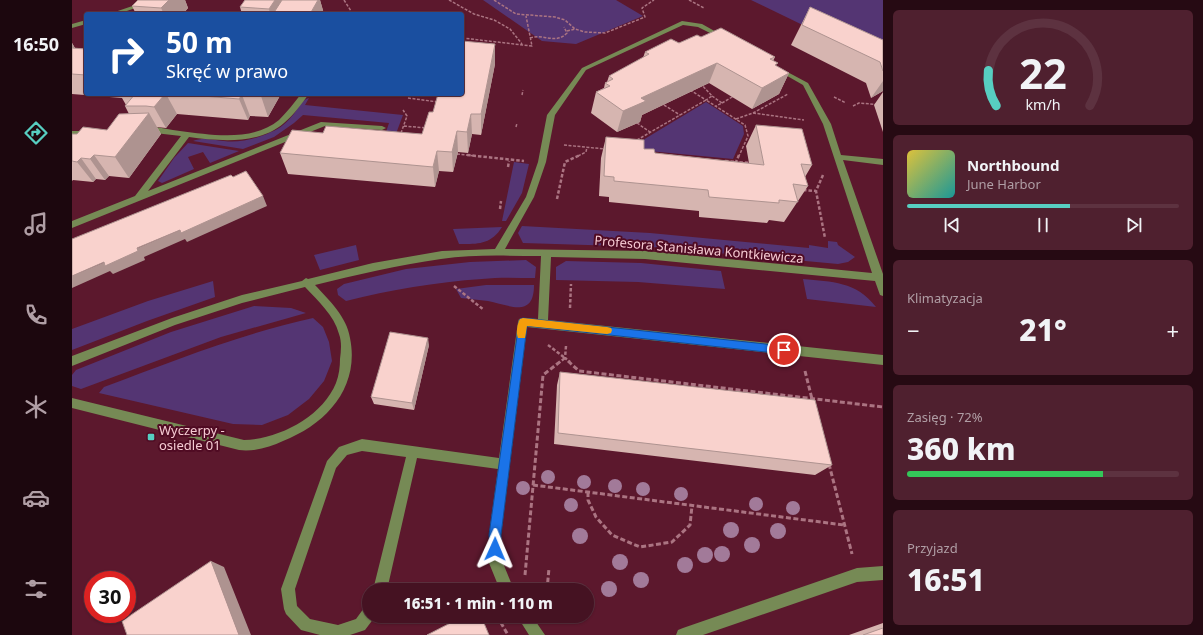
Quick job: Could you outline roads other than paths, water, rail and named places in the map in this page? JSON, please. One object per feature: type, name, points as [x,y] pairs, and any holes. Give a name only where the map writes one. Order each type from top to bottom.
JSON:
[{"type":"street","points":[[118,12],[156,0]]},
{"type":"street","points":[[72,26],[84,23]]},
{"type":"street","points":[[498,252],[530,197],[542,162],[551,115],[584,69],[682,23],[700,25],[733,44]]},
{"type":"street","points":[[772,66],[806,84],[827,124],[881,278],[883,292]]},
{"type":"street","points":[[134,131],[158,130],[186,134],[229,137],[248,136],[265,131],[278,124],[303,96]]},
{"type":"street","points":[[72,225],[324,124],[382,128]]},
{"type":"street","points":[[72,134],[103,132]]},
{"type":"street","points":[[139,197],[186,134]]},
{"type":"street","points":[[838,157],[883,162]]},
{"type":"street","name":"Profesora Stanisława Kontkiewicza","points":[[72,361],[172,322],[242,299],[306,282],[373,267],[434,257],[498,252],[645,255],[881,278]]},
{"type":"street","points":[[543,324],[546,283],[546,252]]},
{"type":"street","points":[[72,403],[230,443],[248,446],[262,443],[299,429],[316,418],[334,398],[344,377],[346,362],[345,336],[332,309],[306,282]]},
{"type":"street","points":[[504,583],[496,563],[495,535],[523,322],[883,360]]},
{"type":"street","points":[[362,622],[360,625],[338,632],[306,625],[290,609],[288,589],[331,464],[343,451],[362,445],[504,464]]},
{"type":"street","points":[[382,583],[413,452]]},
{"type":"street","points":[[683,635],[857,574],[883,573]]},
{"type":"street","points":[[529,623],[538,635]]},
{"type":"place","name":"Wyczerpy - osiedle 01","points":[[151,437]]}]
